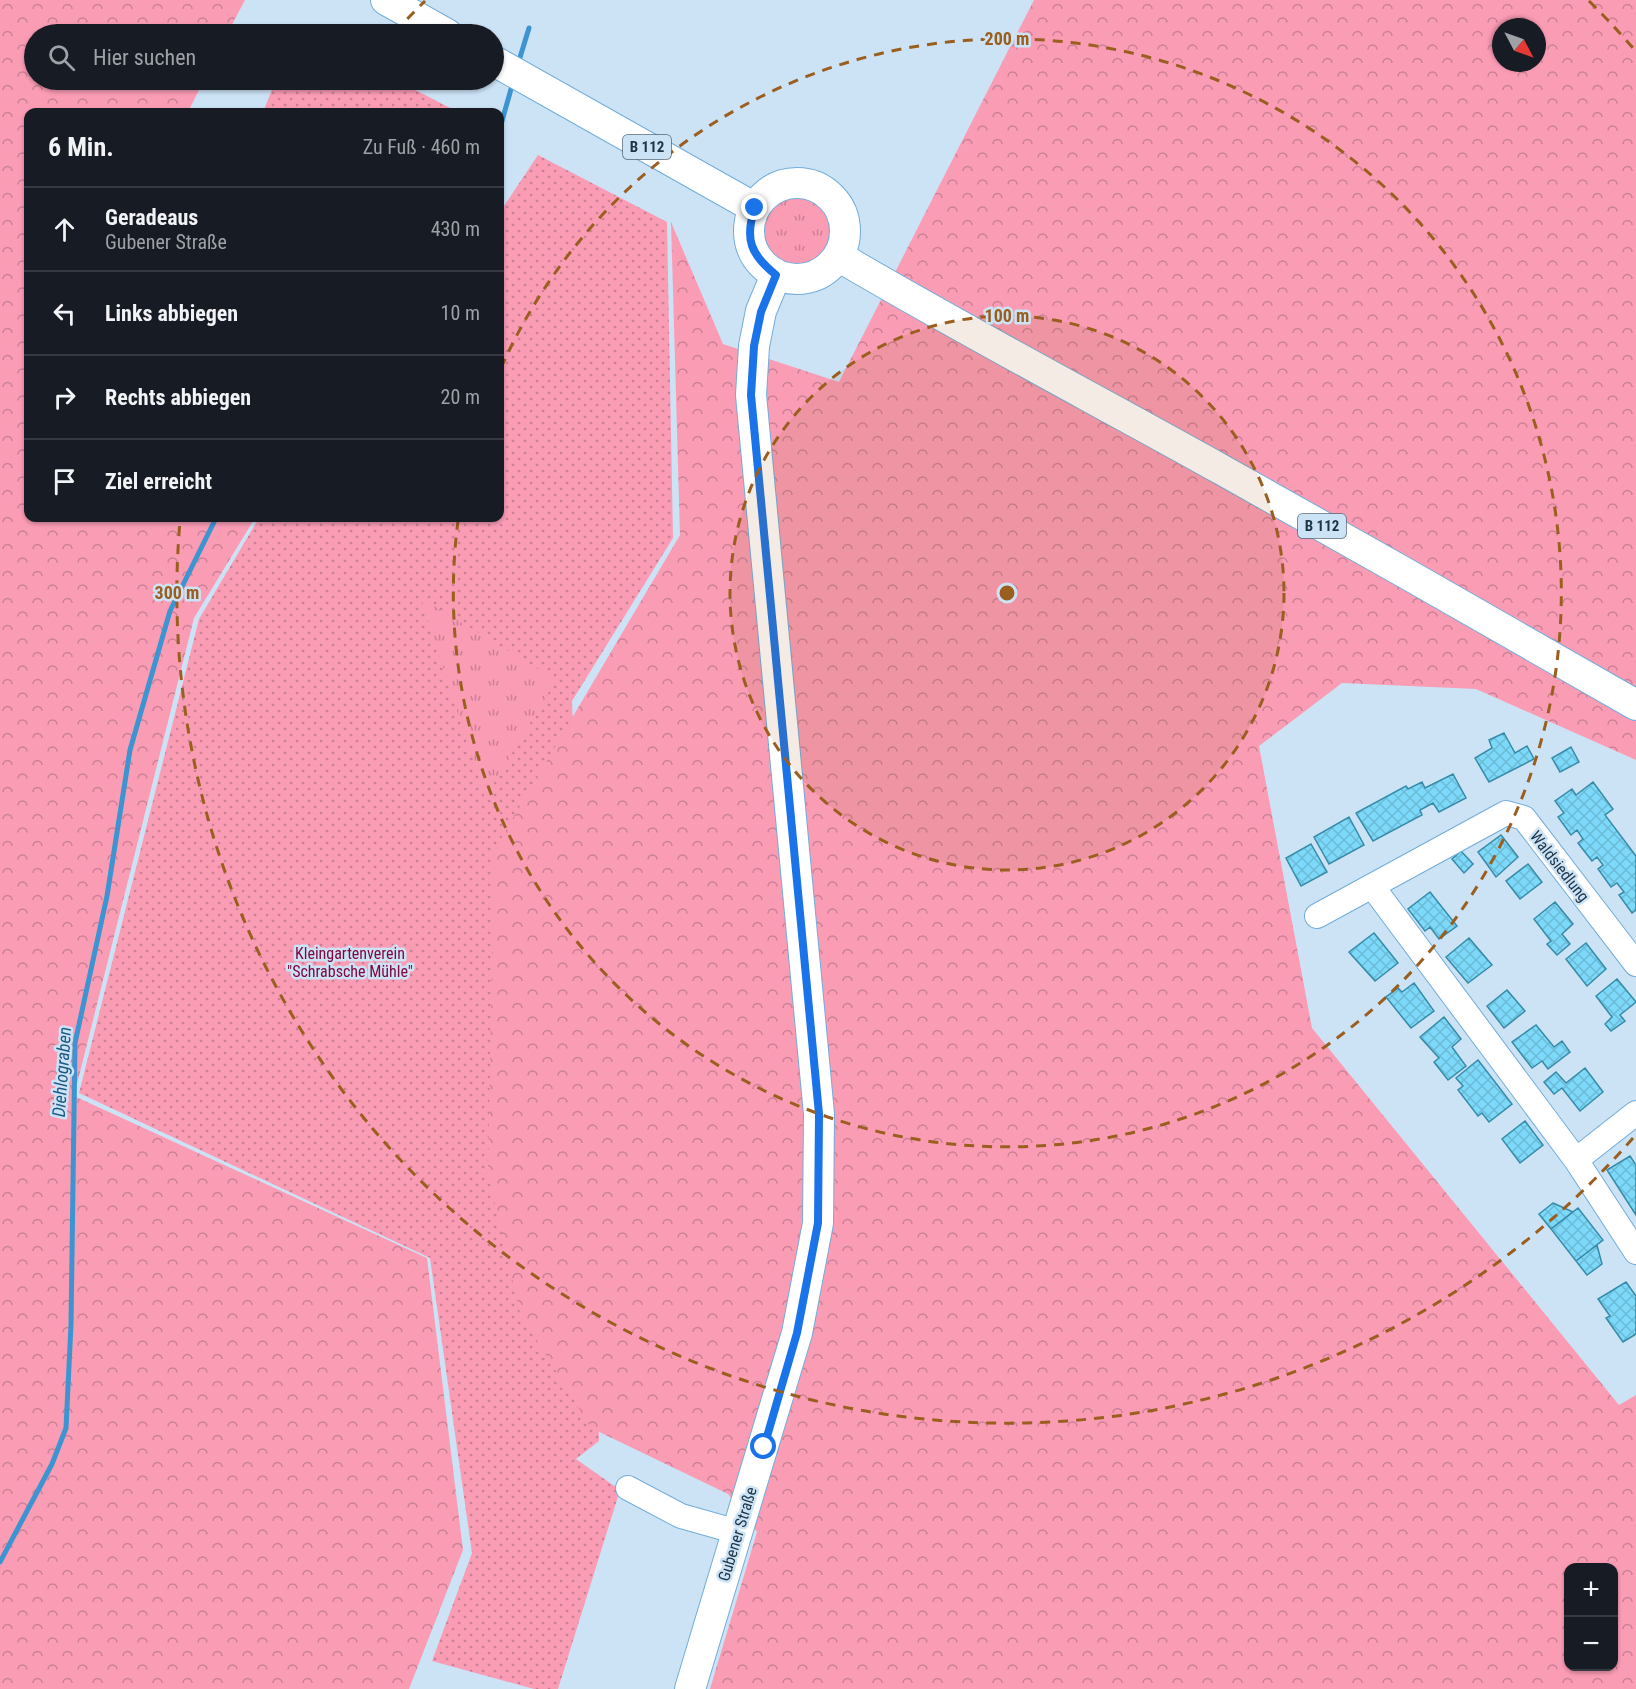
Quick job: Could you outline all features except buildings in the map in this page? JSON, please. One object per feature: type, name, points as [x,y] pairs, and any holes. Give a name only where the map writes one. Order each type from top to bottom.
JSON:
[{"type":"main road","points":[[386,0],[429,24]]},
{"type":"main road","name":"B 112","points":[[504,67],[755,208]]},
{"type":"main road","points":[[800,183],[824,191],[840,209],[844,221],[845,233],[838,256],[821,273],[809,278],[797,279],[776,275],[762,264],[753,252],[749,237],[750,222],[755,208],[763,197],[786,184],[800,183]]},
{"type":"main road","name":"B 112","points":[[838,256],[1005,352],[1233,476],[1636,705]]},
{"type":"main road","name":"Gubener Straße","points":[[690,1689],[797,1333],[818,1223],[819,1114],[751,395],[754,346],[761,312],[776,275]]},
{"type":"street","name":"Waldsiedlung","points":[[1317,916],[1506,813],[1524,818],[1636,964]]},
{"type":"street","points":[[1372,886],[1576,1160],[1636,1252]]},
{"type":"street","points":[[1576,1160],[1636,1113]]},
{"type":"street","points":[[628,1488],[681,1516],[738,1532]]},
{"type":"green space","points":[[0,0],[245,0],[232,24],[24,24],[24,90],[199,90],[190,108],[24,108],[24,522],[253,522],[194,618],[74,1096],[427,1258],[463,1550],[409,1689],[0,1689]]},
{"type":"green space","points":[[1034,0],[1636,0],[1636,760],[1476,689],[1342,683],[1259,746],[1312,1028],[1619,1405],[1636,1395],[1636,1689],[710,1689],[757,1532],[728,1494],[591,1428],[520,1313],[488,1174],[494,850],[680,535],[671,222],[723,344],[839,382]]},
{"type":"green space","points":[[272,90],[415,90],[450,108],[265,108]]},
{"type":"green space","name":"Kleingartenverein \"Schrabsche Mühle\"","points":[[538,155],[667,222],[673,538],[572,701],[599,1441],[576,1459],[620,1490],[558,1689],[534,1689],[432,1661],[472,1553],[430,1258],[79,1093],[199,619],[257,522],[504,522],[504,206]]},
{"type":"green space","points":[[790,195],[804,195],[818,201],[828,211],[834,225],[834,239],[828,253],[818,263],[804,269],[790,269],[776,263],[766,253],[760,239],[760,225],[766,211],[776,201]]},
{"type":"green space","points":[[421,598],[556,680],[485,798]]},
{"type":"waterway","name":"Diehlograben","points":[[518,64],[529,28]]},
{"type":"waterway","name":"Diehlograben","points":[[504,114],[513,82]]},
{"type":"waterway","name":"Diehlograben","points":[[0,1562],[52,1464],[66,1428],[71,1325],[75,1043],[107,896],[130,750],[170,611],[214,522]]},
{"type":"route","points":[[755,208],[750,222],[749,237],[753,252],[762,264],[776,275],[761,312],[754,346],[751,395],[819,1114],[818,1223],[797,1333],[764,1447]]}]
